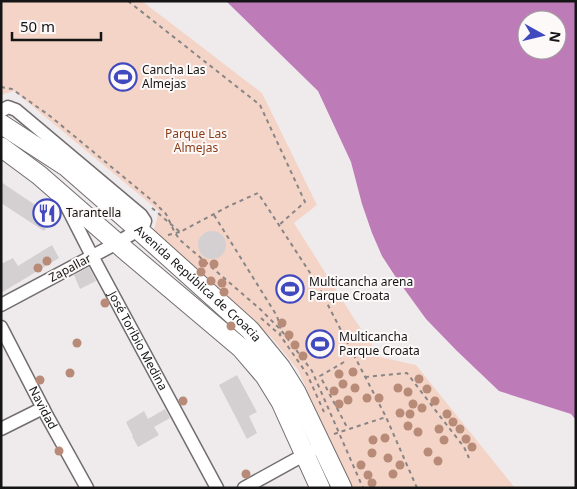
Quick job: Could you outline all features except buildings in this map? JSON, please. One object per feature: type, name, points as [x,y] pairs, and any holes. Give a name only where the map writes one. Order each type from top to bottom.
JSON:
[{"type":"highway","name":"Avenida República de Croacia","points":[[1,124],[68,167],[250,330],[267,349],[296,392],[342,488]]},
{"type":"highway","name":"Avenida República de Croacia","points":[[1,147],[60,192],[241,348],[265,376],[281,402],[320,488]]},
{"type":"street","points":[[1,110],[8,107],[16,110],[141,215],[145,221],[138,230]]},
{"type":"street","name":"José Toribio Medina","points":[[60,192],[92,256],[217,488]]},
{"type":"street","name":"Zapallar","points":[[1,305],[138,230]]},
{"type":"street","name":"Navidad","points":[[1,327],[84,487]]},
{"type":"street","points":[[1,429],[43,408]]},
{"type":"street","points":[[244,488],[322,445]]},
{"type":"path","points":[[128,1],[260,105],[305,202],[279,226]]},
{"type":"path","points":[[148,206],[180,232],[258,193],[316,282],[386,417],[417,488]]},
{"type":"path","points":[[214,215],[277,316],[281,330],[280,335],[307,374],[326,417]]},
{"type":"path","points":[[344,362],[320,376],[348,429]]},
{"type":"path","points":[[365,377],[407,373],[464,447],[469,458]]},
{"type":"path","points":[[322,445],[334,434],[386,417]]},
{"type":"green space","name":"Parque Las Almejas","points":[[1,1],[142,1],[262,93],[317,205],[294,223],[355,320],[380,357],[416,365],[515,488],[351,488],[298,370],[272,338],[153,234],[159,211],[14,91],[1,95]]},
{"type":"green space","points":[[1,134],[28,152],[101,216],[98,220],[1,141]]},
{"type":"shaded area","points":[[226,1],[576,1],[576,420],[571,414],[499,391],[426,319],[382,256],[362,204],[351,162],[318,91]]},
{"type":"place","name":"Cancha Las Almejas","points":[[123,77]]},
{"type":"place","name":"Tarantella","points":[[47,213]]},
{"type":"place","name":"Multicancha arena Parque Croata","points":[[290,289]]},
{"type":"place","name":"Multicancha Parque Croata","points":[[320,344]]}]
